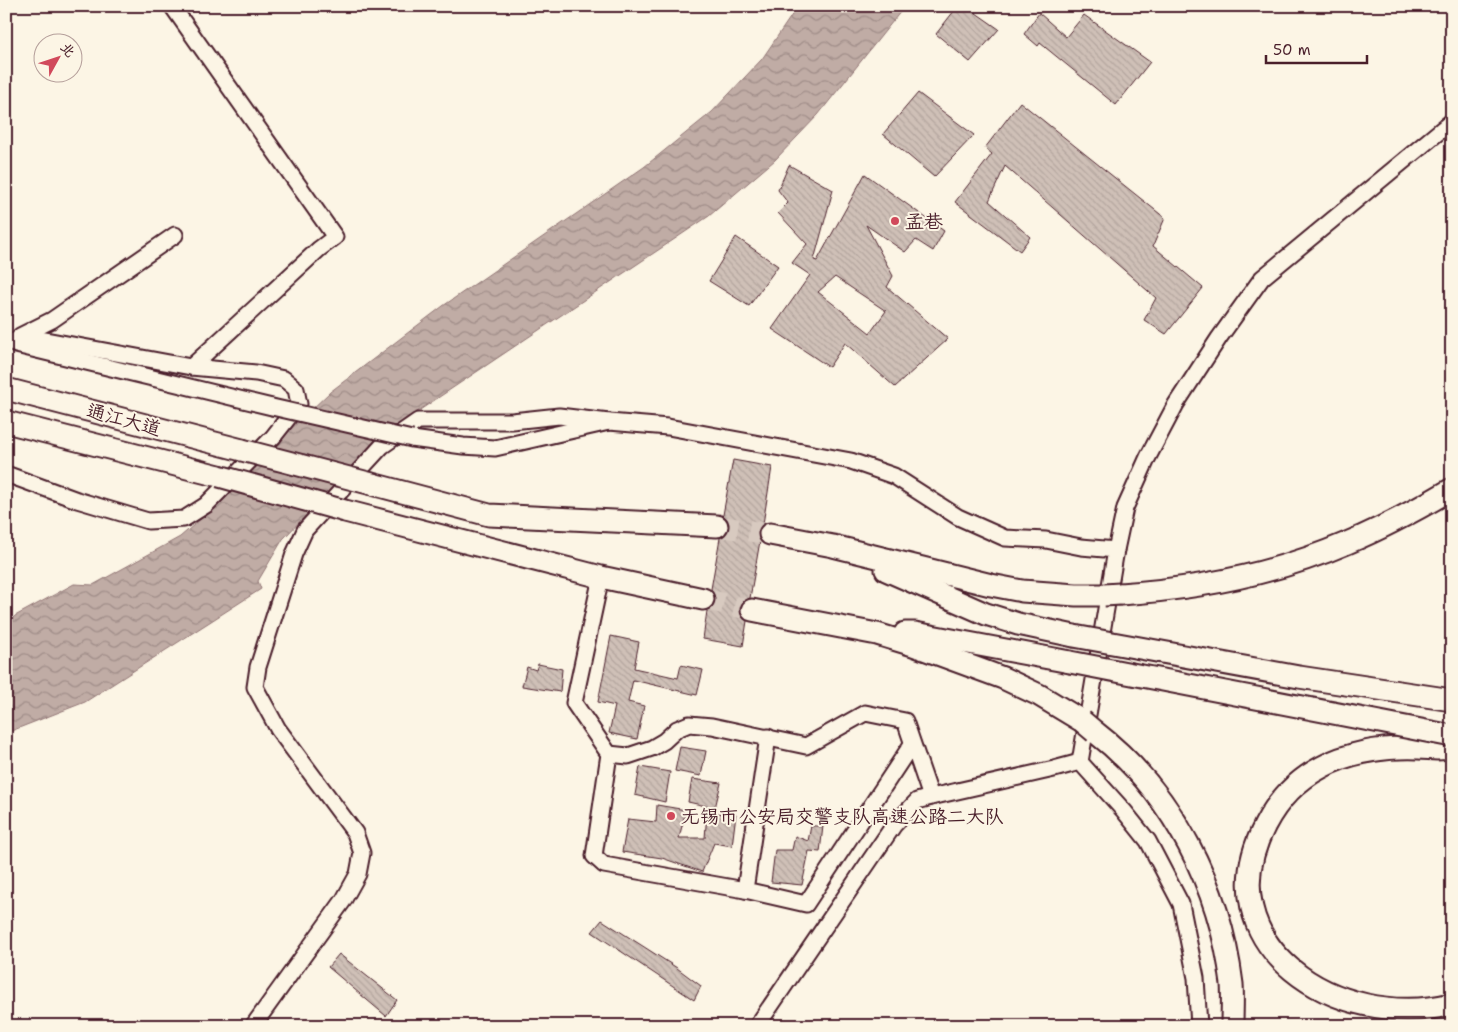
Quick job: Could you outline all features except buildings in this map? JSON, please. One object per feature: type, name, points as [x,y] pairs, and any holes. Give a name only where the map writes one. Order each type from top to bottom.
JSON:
[{"type":"highway","name":"通江大道","points":[[6,389],[489,515]]},
{"type":"highway","name":"通江大道","points":[[6,422],[482,545]]},
{"type":"highway","points":[[770,534],[833,546],[1022,591],[1076,595],[1112,595],[1156,592],[1221,582],[1281,566],[1346,544],[1406,515],[1452,489]]},
{"type":"highway","points":[[703,599],[601,577],[482,545],[489,515],[717,526]]},
{"type":"highway","points":[[833,546],[986,614],[1018,624],[1299,677],[1452,700]]},
{"type":"highway","points":[[752,610],[877,634],[954,659],[1003,678],[1038,695],[1089,727],[1107,741],[1144,778],[1179,826],[1203,874],[1223,932],[1232,986],[1232,1026]]},
{"type":"highway","points":[[877,634],[915,633],[1452,736]]},
{"type":"highway","points":[[1452,747],[1444,750],[1410,748],[1370,750],[1346,756],[1323,766],[1292,788],[1272,812],[1254,850],[1250,869],[1250,903],[1255,924],[1265,946],[1286,979],[1306,996],[1341,1014],[1363,1020],[1388,1022],[1411,1020],[1438,1012],[1452,1004]]},
{"type":"street","points":[[172,6],[335,237],[190,367]]},
{"type":"street","points":[[1080,762],[1116,550],[1125,508],[1148,457],[1176,404],[1219,338],[1262,278],[1452,121]]},
{"type":"street","points":[[7,342],[52,320],[175,235]]},
{"type":"street","points":[[6,474],[77,500],[148,521],[184,519],[206,505],[219,492],[273,437],[299,404],[296,389],[284,379],[256,373],[190,367],[36,338],[7,342]]},
{"type":"street","points":[[7,342],[412,439],[463,446],[496,448],[609,422]]},
{"type":"street","points":[[254,1026],[343,901],[358,874],[362,853],[355,833],[278,728],[255,687],[258,667],[294,554],[305,530],[382,446],[418,420],[512,422],[559,416],[668,428],[850,462],[894,476],[958,517],[1005,538],[1046,540],[1081,547],[1116,550]]},
{"type":"street","points":[[601,577],[574,703],[609,754],[594,856],[604,864],[745,890],[806,904],[912,744]]},
{"type":"street","points":[[609,754],[628,756],[652,748],[664,741],[677,728],[689,724],[712,726],[806,746],[865,714],[905,722],[931,797]]},
{"type":"street","points":[[745,890],[768,737]]},
{"type":"street","points":[[757,1026],[894,825],[917,801],[1080,762]]},
{"type":"street","points":[[1080,762],[1148,841],[1181,904],[1196,978],[1200,1026]]},
{"type":"water","points":[[798,6],[905,6],[818,115],[775,160],[709,216],[396,426],[370,449],[283,539],[258,581],[261,589],[85,702],[6,733],[6,626],[15,616],[74,584],[93,585],[180,537],[225,498],[288,432],[330,392],[443,306],[644,167],[712,112],[762,59]]},
{"type":"tunnel","points":[[717,526],[770,534]]},
{"type":"tunnel","points":[[703,599],[752,610]]},
{"type":"place","name":"孟巷","points":[[895,221]]},
{"type":"place","name":"无锡市公安局交警支队高速公路二大队","points":[[671,816]]}]
